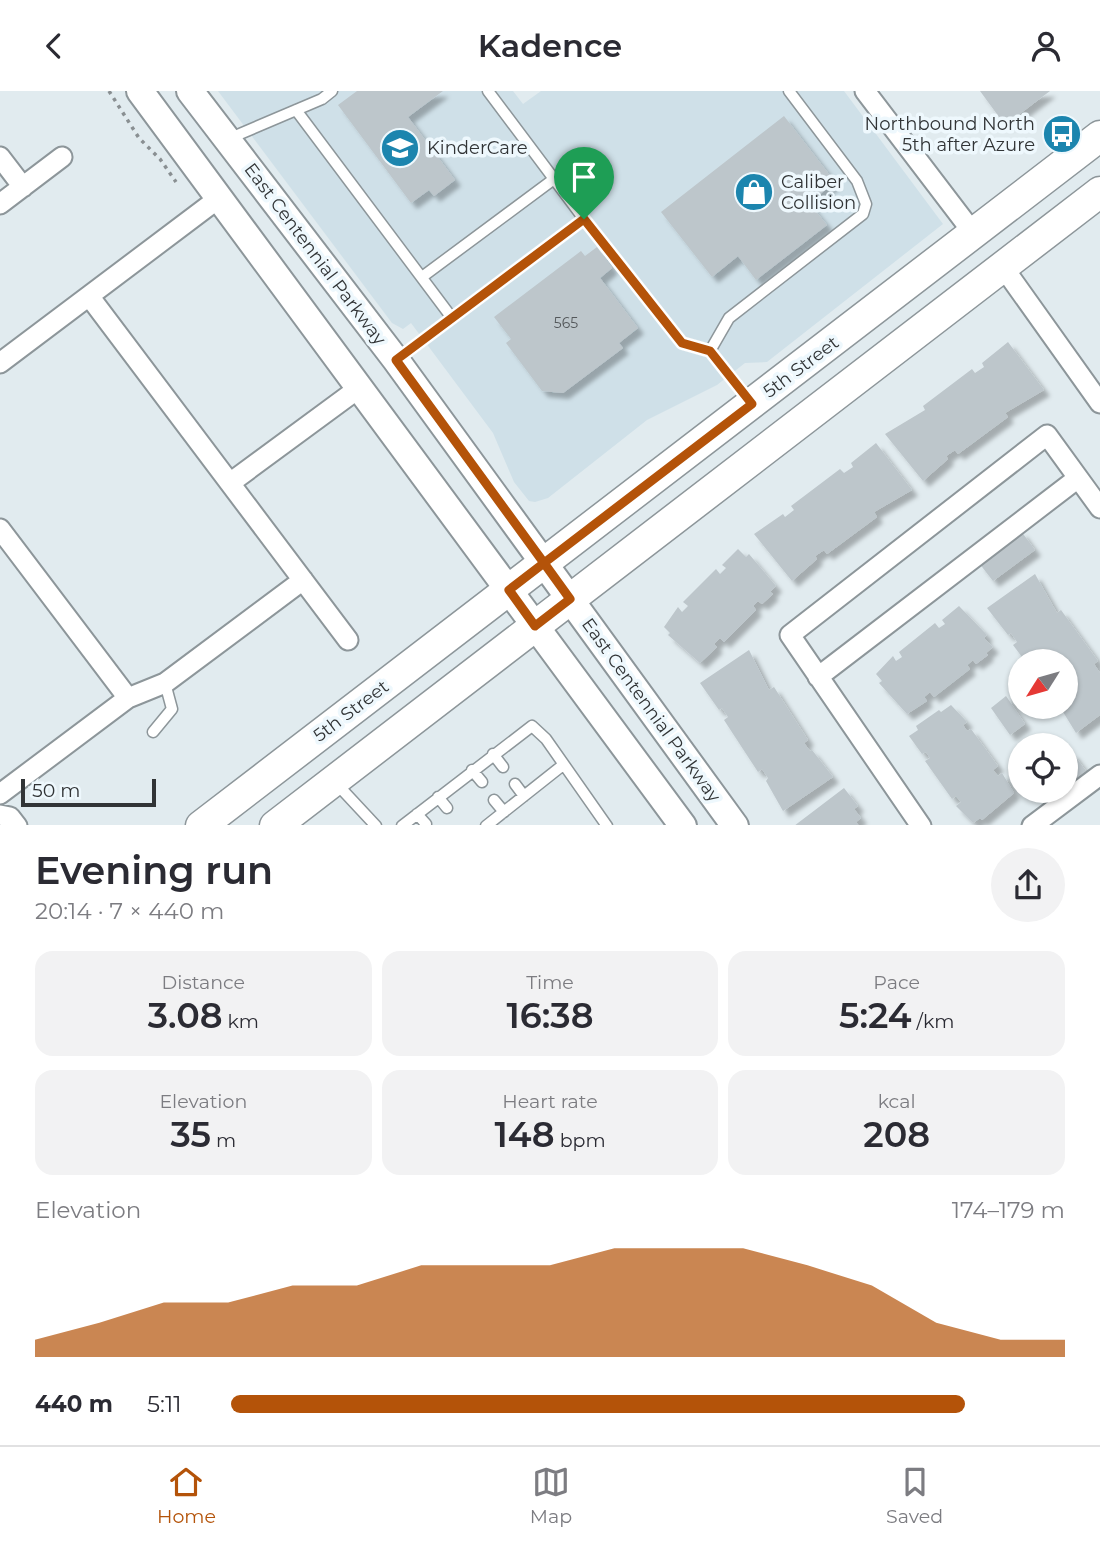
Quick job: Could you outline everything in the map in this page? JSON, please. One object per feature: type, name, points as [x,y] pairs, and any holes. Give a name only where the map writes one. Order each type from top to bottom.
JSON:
[{"type":"main road","points":[[140,91],[682,825]]},
{"type":"main road","name":"East Centennial Parkway","points":[[190,91],[396,360],[735,825]]},
{"type":"main road","name":"5th Street","points":[[201,825],[1100,136]]},
{"type":"main road","points":[[219,198],[227,139]]},
{"type":"main road","points":[[275,825],[1100,192]]},
{"type":"street","points":[[865,91],[975,234]]},
{"type":"street","points":[[0,157],[23,187]]},
{"type":"street","points":[[0,204],[62,157]]},
{"type":"street","points":[[0,363],[219,198]]},
{"type":"street","points":[[1003,267],[1100,403]]},
{"type":"street","points":[[89,296],[348,640]]},
{"type":"street","points":[[230,483],[359,388]]},
{"type":"street","points":[[921,825],[790,635],[1047,435],[1100,507]]},
{"type":"street","points":[[818,677],[1078,478]]},
{"type":"street","points":[[0,529],[128,698]]},
{"type":"street","points":[[0,794],[128,698],[165,683],[303,580]]},
{"type":"street","points":[[1032,825],[1100,775]]},
{"type":"street","points":[[0,815],[10,817],[17,825]]},
{"type":"lane","points":[[227,139],[323,99],[332,91]]},
{"type":"lane","points":[[488,91],[682,343],[710,351],[752,404]]},
{"type":"lane","points":[[710,351],[729,318],[863,213],[866,204],[858,181],[789,91]]},
{"type":"lane","points":[[296,110],[452,318]]},
{"type":"lane","points":[[422,277],[554,179]]},
{"type":"lane","points":[[396,360],[584,219]]},
{"type":"lane","points":[[153,732],[172,709],[165,683]]},
{"type":"lane","points":[[402,825],[532,726],[546,739],[607,825]]},
{"type":"lane","points":[[493,754],[503,767]]},
{"type":"lane","points":[[486,825],[564,765]]},
{"type":"lane","points":[[472,770],[482,782]]},
{"type":"lane","points":[[334,781],[376,825]]},
{"type":"lane","points":[[515,784],[524,796]]},
{"type":"lane","points":[[438,797],[447,808]]},
{"type":"lane","points":[[495,800],[503,812]]},
{"type":"lane","points":[[417,814],[426,824]]},
{"type":"path","points":[[108,91],[139,138],[160,159],[176,182]]},
{"type":"shaded area","points":[[218,91],[513,91],[523,104],[541,91],[844,91],[943,224],[767,362],[745,363],[717,385],[647,420],[548,498],[529,501],[514,482],[493,433],[411,323],[403,329],[392,323]]},
{"type":"building","name":"KinderCare","points":[[357,91],[443,91],[408,117],[455,180],[434,196],[429,190],[411,203],[338,105]]},
{"type":"building","points":[[980,91],[1050,91],[1005,125]]},
{"type":"building","name":"Caliber Collision","points":[[784,116],[835,182],[809,203],[827,225],[756,280],[738,256],[712,277],[661,212]]},
{"type":"building","points":[[597,247],[612,268],[600,278],[638,328],[619,343],[623,348],[563,393],[542,391],[506,343],[511,339],[494,317],[581,251],[585,256]]},
{"type":"building","points":[[1008,342],[1044,390],[1005,413],[1008,417],[958,454],[955,450],[946,456],[948,459],[923,481],[885,434],[925,410],[923,406],[972,369],[975,373],[984,367],[982,363]]},
{"type":"building","points":[[876,443],[912,490],[874,512],[877,517],[827,554],[824,550],[815,556],[817,559],[792,581],[754,534],[783,514],[785,517],[794,510],[791,506],[840,469],[844,473],[853,467],[851,463]]},
{"type":"building","points":[[1021,531],[1035,550],[993,581],[979,563]]},
{"type":"building","points":[[738,549],[746,557],[749,554],[776,586],[770,592],[773,594],[762,604],[758,601],[753,606],[756,610],[724,642],[720,638],[714,644],[717,647],[700,663],[668,635],[670,633],[664,627],[678,607],[682,612],[688,606],[683,602],[716,569],[720,574],[726,568],[722,565]]},
{"type":"building","points":[[1035,574],[1057,613],[1061,610],[1098,661],[1094,664],[1100,673],[1100,715],[1076,733],[1067,719],[1078,719],[1078,649],[1016,649],[1013,645],[1017,642],[1011,633],[1008,635],[987,608]]},
{"type":"building","points":[[959,606],[987,635],[984,638],[993,647],[986,653],[988,655],[976,664],[973,660],[967,665],[970,669],[934,697],[930,692],[924,697],[927,701],[907,714],[879,683],[882,681],[876,674],[893,656],[896,661],[902,657],[899,652],[935,623],[939,628],[945,624],[942,620]]},
{"type":"building","points":[[749,650],[769,690],[774,687],[808,740],[804,743],[833,777],[783,811],[766,781],[768,778],[762,769],[758,772],[724,720],[728,717],[722,708],[719,710],[700,683]]},
{"type":"building","points":[[1006,696],[1008,719],[1022,719],[1025,724],[1009,733],[991,708]]},
{"type":"building","points":[[951,705],[967,722],[963,725],[967,731],[971,729],[998,766],[993,770],[998,776],[1002,773],[1008,783],[1008,798],[982,820],[980,818],[973,823],[956,806],[961,802],[956,796],[952,799],[925,761],[930,758],[926,752],[922,754],[909,736],[918,730],[916,726],[939,710],[941,712]]},
{"type":"building","points":[[1078,760],[1086,771],[1078,777]]},
{"type":"building","points":[[844,788],[858,806],[854,809],[861,818],[856,822],[858,825],[795,825]]},
{"type":"place","name":"Northbound North 5th after Azure","points":[[1062,134]]},
{"type":"place","name":"KinderCare","points":[[400,148]]},
{"type":"place","name":"Caliber Collision","points":[[754,192]]},
{"type":"route","points":[[584,219],[396,360],[544,563],[509,590],[535,626],[570,599],[544,563],[752,404],[710,351],[682,343],[584,219]]}]
